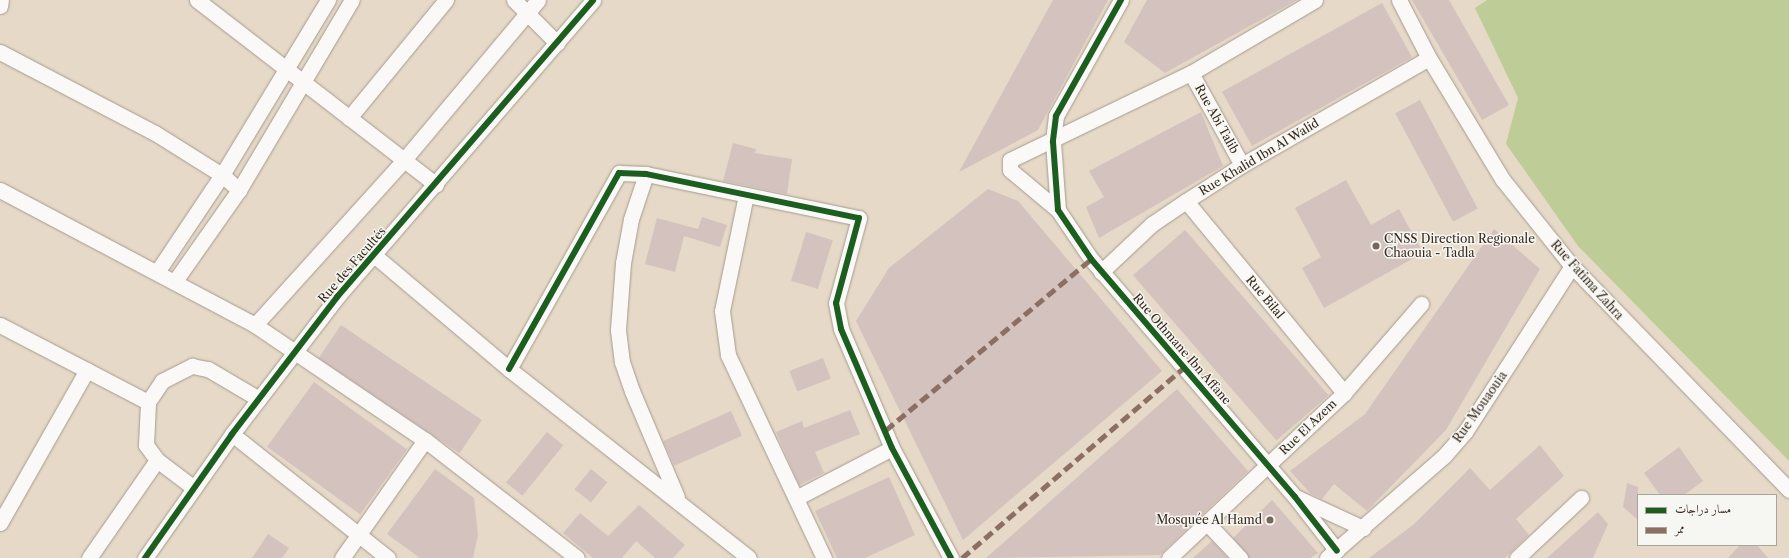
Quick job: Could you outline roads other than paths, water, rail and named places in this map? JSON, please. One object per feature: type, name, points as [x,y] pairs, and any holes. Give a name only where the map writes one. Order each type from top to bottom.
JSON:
[{"type":"street","points":[[0,6],[1,0]]},
{"type":"street","points":[[197,0],[286,71],[436,185]]},
{"type":"street","points":[[157,272],[222,175],[328,0]]},
{"type":"street","points":[[175,281],[239,190],[304,84],[352,0]]},
{"type":"street","points":[[348,118],[446,0]]},
{"type":"street","points":[[514,0],[557,43]]},
{"type":"street","points":[[255,325],[403,161],[538,0]]},
{"type":"street","name":"Rue des Facultés","points":[[144,558],[232,434],[296,350],[374,255],[436,185],[594,0]]},
{"type":"street","points":[[1058,210],[1053,142],[1056,116],[1121,0]]},
{"type":"street","points":[[1053,142],[1192,73],[1315,0]]},
{"type":"street","name":"Rue Fatima Zahra","points":[[1399,0],[1429,58],[1503,180],[1572,266],[1789,490]]},
{"type":"street","points":[[0,52],[96,100],[222,175],[239,190]]},
{"type":"street","name":"Rue Khalid Ibn Al Walid","points":[[1101,272],[1152,224],[1186,201],[1242,165],[1429,58]]},
{"type":"street","name":"Rue Abi Talib","points":[[1192,73],[1242,165]]},
{"type":"street","name":"Rue Othmane Ibn Affane","points":[[1053,142],[1022,154],[1008,165],[1058,210],[1101,272],[1295,497],[1332,555]]},
{"type":"street","points":[[509,369],[614,179],[619,173],[628,172],[646,174],[859,218],[836,303],[841,329],[892,448],[951,558]]},
{"type":"street","points":[[646,174],[631,219],[623,263],[618,330],[622,362],[632,391],[679,500]]},
{"type":"street","points":[[0,190],[175,281],[255,325],[296,350],[425,440],[577,558]]},
{"type":"street","points":[[746,195],[722,311],[728,355],[824,558]]},
{"type":"street","name":"Rue Bilal","points":[[1186,201],[1344,393]]},
{"type":"street","points":[[374,255],[509,369],[679,500],[746,557]]},
{"type":"street","name":"Rue Mouaouia","points":[[1332,555],[1363,528],[1465,432],[1572,266]]},
{"type":"street","name":"Rue El Azem","points":[[1170,558],[1208,524],[1344,393],[1421,304]]},
{"type":"street","points":[[0,325],[148,402]]},
{"type":"street","points":[[194,488],[157,460],[146,445],[148,402],[162,381],[192,366],[208,368],[259,399]]},
{"type":"street","points":[[0,522],[87,370]]},
{"type":"street","points":[[232,434],[388,558]]},
{"type":"street","points":[[342,558],[425,440]]},
{"type":"street","points":[[796,498],[892,448]]},
{"type":"street","points":[[89,558],[157,460]]},
{"type":"street","name":"Rue Othmane Ibn Affane","points":[[1295,497],[1363,528]]},
{"type":"street","points":[[1517,558],[1581,498]]},
{"type":"street","points":[[1208,524],[1240,558]]},
{"type":"place","name":"CNSS Direction Regionale Chaouia - Tadla","points":[[1376,246]]},
{"type":"place","name":"Mosquée Al Hamd","points":[[1270,520]]}]
